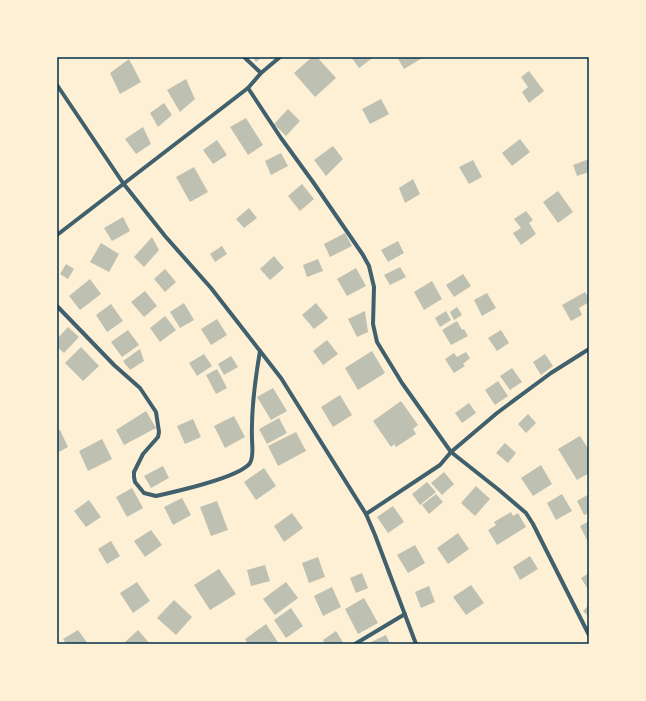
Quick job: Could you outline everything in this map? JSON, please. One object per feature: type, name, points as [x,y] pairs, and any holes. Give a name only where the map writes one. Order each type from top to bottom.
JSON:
[{"type":"street","points":[[244,57],[261,73]]},
{"type":"street","points":[[57,235],[248,88],[261,73],[280,57]]},
{"type":"street","points":[[57,85],[123,183],[165,236],[211,288],[281,378],[366,514],[375,534],[416,644]]},
{"type":"street","points":[[248,88],[280,138],[313,182],[363,255],[374,287],[373,324],[377,342],[402,383],[451,452],[526,513],[589,635]]},
{"type":"street","points":[[57,306],[114,365],[140,388],[156,412],[159,432],[158,437],[143,454],[134,472],[135,482],[144,493],[150,495],[156,496],[214,481],[245,467],[250,462],[252,454],[254,383],[260,351]]},
{"type":"street","points":[[366,514],[389,497],[440,465],[451,452],[497,413],[539,381],[589,349]]},
{"type":"street","points":[[355,644],[405,614]]},
{"type":"building","points":[[253,57],[262,57],[256,62]]},
{"type":"building","points":[[312,57],[317,57],[336,78],[315,97],[294,73]]},
{"type":"building","points":[[351,57],[374,57],[359,68]]},
{"type":"building","points":[[397,57],[424,57],[404,69]]},
{"type":"building","points":[[129,59],[141,82],[120,94],[110,73]]},
{"type":"building","points":[[529,71],[544,91],[529,103],[522,92],[528,87],[521,77]]},
{"type":"building","points":[[186,79],[195,99],[180,112],[167,90]]},
{"type":"building","points":[[381,99],[389,114],[370,124],[362,109]]},
{"type":"building","points":[[164,103],[172,115],[158,127],[150,113]]},
{"type":"building","points":[[288,109],[300,121],[286,136],[274,124]]},
{"type":"building","points":[[246,118],[263,145],[248,155],[230,127]]},
{"type":"building","points":[[143,127],[151,144],[136,154],[125,139]]},
{"type":"building","points":[[520,139],[530,152],[512,166],[502,153]]},
{"type":"building","points":[[217,140],[227,155],[213,164],[203,150]]},
{"type":"building","points":[[333,146],[343,159],[326,176],[314,160]]},
{"type":"building","points":[[281,153],[288,166],[271,175],[265,161]]},
{"type":"building","points":[[589,159],[589,172],[577,176],[573,165]]},
{"type":"building","points":[[473,160],[482,177],[469,184],[459,167]]},
{"type":"building","points":[[194,167],[208,192],[190,202],[176,177]]},
{"type":"building","points":[[413,179],[420,194],[405,203],[399,188]]},
{"type":"building","points":[[302,184],[314,199],[300,211],[288,196]]},
{"type":"building","points":[[558,191],[573,212],[558,223],[543,202]]},
{"type":"building","points":[[249,208],[257,218],[244,228],[236,219]]},
{"type":"building","points":[[526,211],[533,220],[529,223],[536,234],[521,245],[513,233],[521,228],[514,219]]},
{"type":"building","points":[[123,217],[130,231],[112,241],[104,228]]},
{"type":"building","points":[[345,233],[352,246],[330,257],[324,244]]},
{"type":"building","points":[[152,237],[159,250],[144,267],[134,257]]},
{"type":"building","points":[[398,241],[404,253],[388,262],[381,250]]},
{"type":"building","points":[[101,243],[119,254],[109,272],[90,262]]},
{"type":"building","points":[[222,246],[227,254],[215,262],[210,254]]},
{"type":"building","points":[[274,256],[284,268],[270,280],[260,269]]},
{"type":"building","points":[[318,259],[323,271],[307,277],[303,265]]},
{"type":"building","points":[[66,264],[74,269],[68,279],[60,274]]},
{"type":"building","points":[[400,267],[406,277],[390,285],[384,275]]},
{"type":"building","points":[[356,268],[366,286],[347,296],[337,279]]},
{"type":"building","points":[[165,269],[176,282],[165,292],[154,279]]},
{"type":"building","points":[[463,274],[471,286],[454,297],[446,285]]},
{"type":"building","points":[[90,279],[101,294],[80,310],[69,296]]},
{"type":"building","points":[[432,281],[442,299],[424,310],[414,292]]},
{"type":"building","points":[[145,291],[157,306],[144,317],[131,302]]},
{"type":"building","points":[[585,292],[589,302],[579,308],[582,315],[571,321],[562,305]]},
{"type":"building","points":[[487,293],[496,308],[482,316],[474,300]]},
{"type":"building","points":[[184,303],[194,320],[180,328],[170,312]]},
{"type":"building","points":[[316,303],[328,318],[314,329],[302,315]]},
{"type":"building","points":[[111,304],[123,321],[107,332],[96,315]]},
{"type":"building","points":[[457,307],[462,315],[454,320],[450,312]]},
{"type":"building","points":[[365,311],[368,332],[357,337],[348,319]]},
{"type":"building","points":[[446,311],[451,320],[440,327],[435,318]]},
{"type":"building","points":[[165,316],[176,330],[160,342],[150,328]]},
{"type":"building","points":[[217,319],[227,335],[211,345],[201,329]]},
{"type":"building","points":[[457,321],[462,330],[464,329],[468,336],[451,345],[442,330]]},
{"type":"building","points":[[68,327],[79,337],[64,353],[57,347],[57,339]]},
{"type":"building","points":[[128,330],[139,345],[122,357],[111,342]]},
{"type":"building","points":[[501,330],[509,343],[497,351],[488,338]]},
{"type":"building","points":[[327,340],[338,354],[323,365],[313,351]]},
{"type":"building","points":[[81,347],[99,366],[83,381],[65,363]]},
{"type":"building","points":[[140,349],[144,361],[130,370],[123,361]]},
{"type":"building","points":[[372,351],[385,373],[358,390],[345,368]]},
{"type":"building","points":[[466,352],[470,358],[463,364],[465,366],[454,373],[445,359],[454,353],[457,357]]},
{"type":"building","points":[[204,354],[212,366],[197,376],[189,363]]},
{"type":"building","points":[[545,354],[553,366],[541,375],[533,362]]},
{"type":"building","points":[[231,356],[238,367],[224,375],[218,364]]},
{"type":"building","points":[[512,368],[522,382],[510,390],[500,376]]},
{"type":"building","points":[[217,369],[227,388],[216,394],[206,375]]},
{"type":"building","points":[[498,381],[508,396],[495,405],[485,390]]},
{"type":"building","points":[[273,388],[287,411],[271,420],[257,397]]},
{"type":"building","points":[[340,395],[352,415],[333,427],[321,407]]},
{"type":"building","points":[[401,401],[418,425],[413,429],[416,434],[396,447],[394,444],[391,447],[373,421]]},
{"type":"building","points":[[469,403],[476,413],[462,423],[455,413]]},
{"type":"building","points":[[146,411],[156,428],[124,445],[116,430]]},
{"type":"building","points":[[528,414],[536,423],[526,433],[518,424]]},
{"type":"building","points":[[234,416],[245,437],[225,448],[214,426]]},
{"type":"building","points":[[279,418],[287,433],[267,444],[259,429]]},
{"type":"building","points":[[193,419],[201,437],[185,444],[177,426]]},
{"type":"building","points":[[60,430],[68,447],[57,453],[57,431]]},
{"type":"building","points":[[296,432],[306,451],[278,466],[268,446]]},
{"type":"building","points":[[580,436],[589,450],[589,473],[577,480],[558,449]]},
{"type":"building","points":[[102,439],[112,459],[88,471],[79,451]]},
{"type":"building","points":[[505,443],[516,453],[508,463],[496,453]]},
{"type":"building","points":[[541,465],[552,484],[533,496],[521,478]]},
{"type":"building","points":[[163,466],[169,478],[151,488],[144,476]]},
{"type":"building","points":[[264,468],[276,486],[256,500],[244,482]]},
{"type":"building","points":[[444,472],[454,484],[442,495],[431,483]]},
{"type":"building","points":[[427,482],[436,492],[420,505],[412,494]]},
{"type":"building","points":[[476,486],[490,499],[475,516],[461,503]]},
{"type":"building","points":[[132,488],[143,508],[127,517],[116,497]]},
{"type":"building","points":[[436,494],[443,502],[429,514],[422,505]]},
{"type":"building","points":[[562,494],[572,511],[556,520],[547,503]]},
{"type":"building","points":[[589,494],[589,513],[584,515],[577,501]]},
{"type":"building","points":[[182,498],[191,515],[173,525],[164,507]]},
{"type":"building","points":[[89,500],[101,517],[86,527],[74,511]]},
{"type":"building","points":[[217,501],[228,530],[211,536],[200,507]]},
{"type":"building","points":[[393,506],[404,522],[388,533],[377,517]]},
{"type":"building","points":[[511,512],[513,516],[518,513],[526,527],[497,545],[488,530],[496,525],[494,522]]},
{"type":"building","points":[[292,513],[303,528],[284,542],[274,526]]},
{"type":"building","points":[[589,521],[589,544],[580,526]]},
{"type":"building","points":[[151,530],[162,545],[145,557],[134,541]]},
{"type":"building","points":[[458,533],[469,549],[448,564],[437,548]]},
{"type":"building","points":[[111,541],[120,556],[107,564],[98,549]]},
{"type":"building","points":[[415,545],[425,563],[408,573],[397,555]]},
{"type":"building","points":[[530,556],[538,569],[520,580],[513,567]]},
{"type":"building","points":[[318,557],[325,577],[309,583],[302,563]]},
{"type":"building","points":[[265,565],[270,581],[251,586],[247,570]]},
{"type":"building","points":[[219,569],[236,594],[210,610],[194,585]]},
{"type":"building","points":[[362,573],[368,588],[356,593],[350,578]]},
{"type":"building","points":[[589,573],[589,591],[581,578]]},
{"type":"building","points":[[137,582],[150,601],[133,613],[120,593]]},
{"type":"building","points":[[286,582],[298,598],[275,615],[263,599]]},
{"type":"building","points":[[471,585],[484,603],[466,615],[453,597]]},
{"type":"building","points":[[429,586],[435,602],[421,608],[415,592]]},
{"type":"building","points":[[332,587],[341,607],[323,616],[314,596]]},
{"type":"building","points":[[364,598],[378,623],[358,634],[345,609]]},
{"type":"building","points":[[174,600],[192,617],[176,635],[157,618]]},
{"type":"building","points":[[589,605],[589,617],[583,611]]},
{"type":"building","points":[[291,608],[303,626],[286,638],[274,620]]},
{"type":"building","points":[[266,624],[279,644],[248,644],[245,639]]},
{"type":"building","points":[[78,630],[88,644],[66,644],[63,639]]},
{"type":"building","points":[[138,630],[150,644],[123,644]]},
{"type":"building","points":[[336,631],[344,644],[325,644],[323,640]]},
{"type":"building","points":[[386,635],[390,644],[372,644],[371,642]]}]
